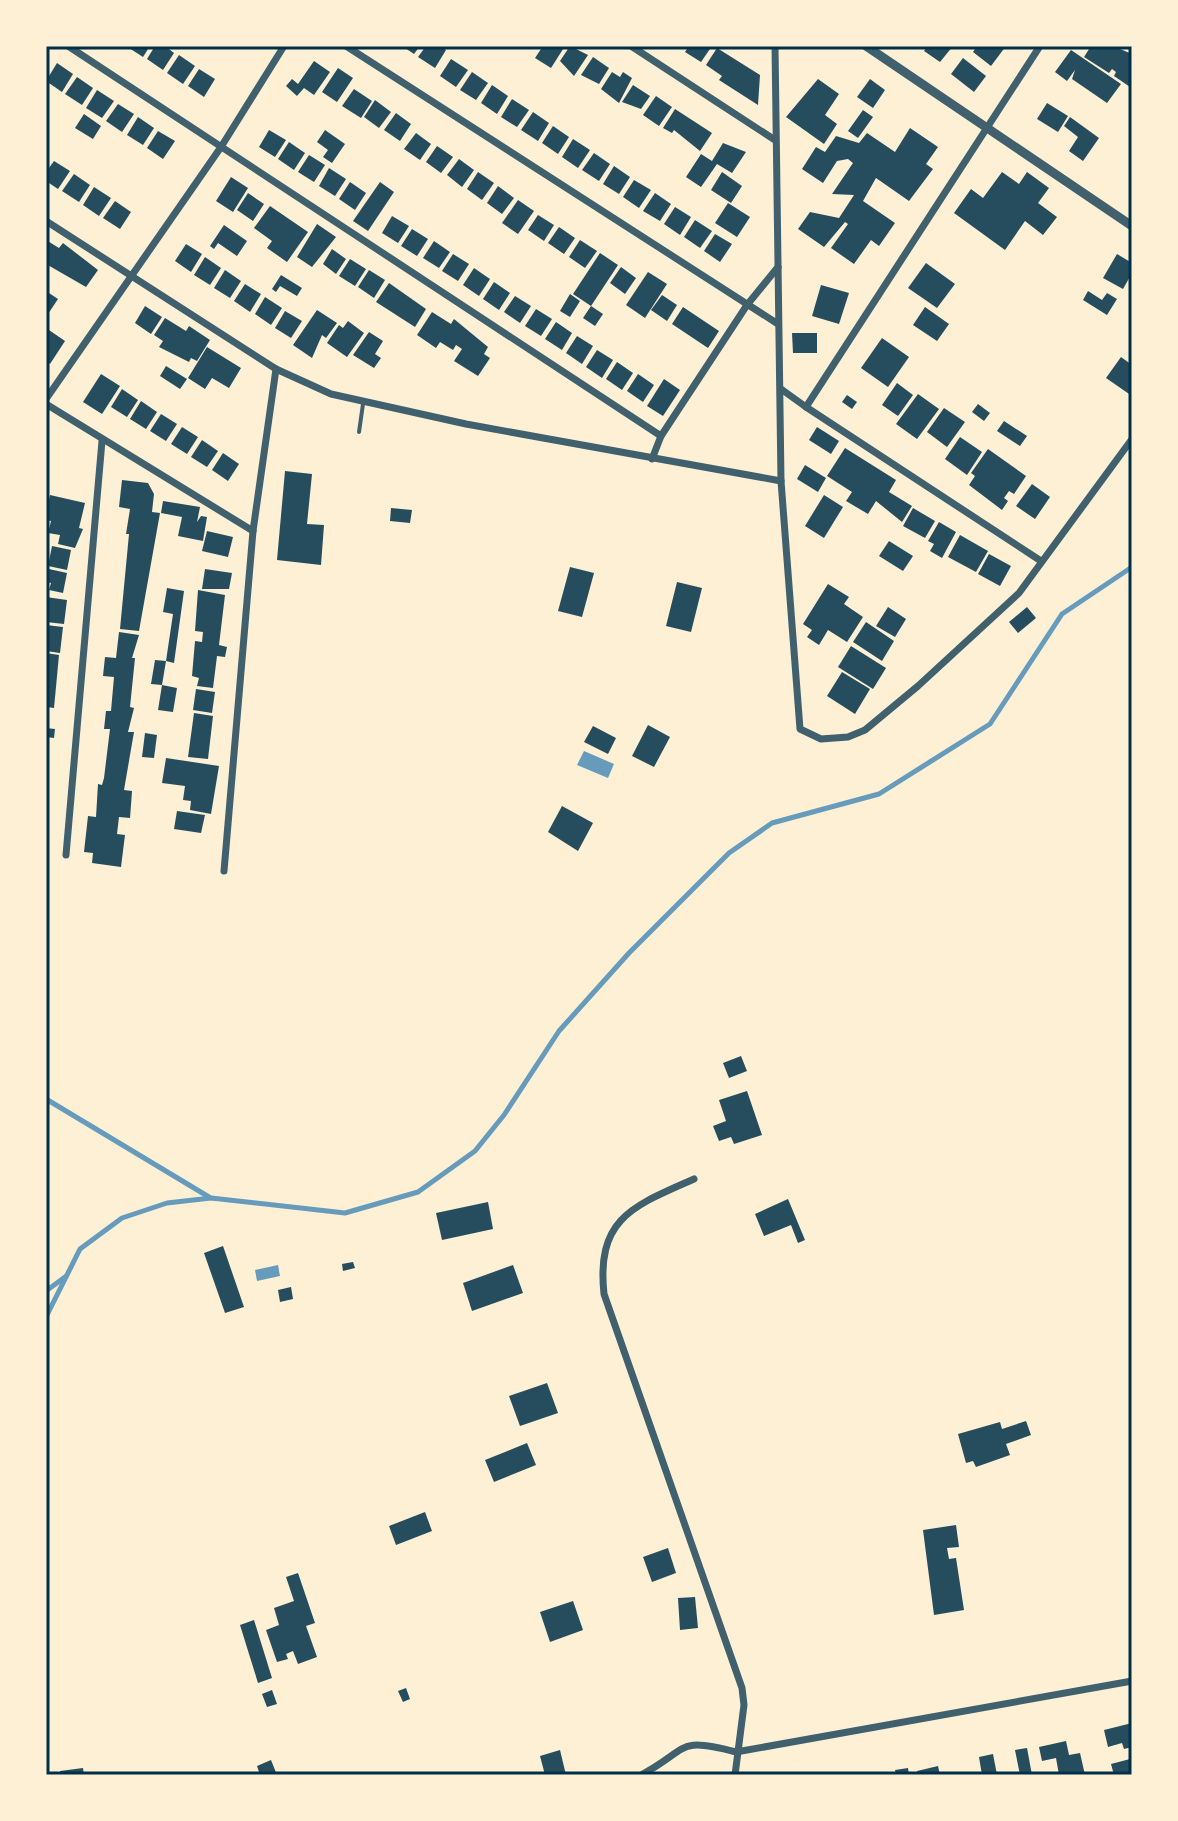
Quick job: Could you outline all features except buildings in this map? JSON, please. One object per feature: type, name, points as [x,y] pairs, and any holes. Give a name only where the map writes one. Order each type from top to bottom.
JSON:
[{"type":"street","points":[[68,46],[661,436]]},
{"type":"street","points":[[253,531],[102,441],[46,401],[221,147],[284,46]]},
{"type":"street","points":[[346,46],[778,324]]},
{"type":"street","points":[[631,46],[775,140]]},
{"type":"street","points":[[775,46],[781,481],[800,729],[821,739],[848,737],[865,730],[1019,593],[1132,439]]},
{"type":"street","points":[[866,46],[1132,226]]},
{"type":"street","points":[[806,407],[1040,46]]},
{"type":"street","points":[[46,221],[276,369],[331,394],[363,404],[781,481]]},
{"type":"street","points":[[652,459],[661,436],[747,305],[778,267]]},
{"type":"street","points":[[224,871],[253,531],[276,369]]},
{"type":"street","points":[[781,389],[1041,561]]},
{"type":"street","points":[[66,855],[102,441]]},
{"type":"street","points":[[694,1179],[642,1202],[615,1227],[600,1261],[604,1294],[742,1688],[744,1705],[735,1775]]},
{"type":"street","points":[[641,1775],[685,1745],[703,1743],[736,1752],[1132,1681]]},
{"type":"lane","points":[[359,432],[363,404]]},
{"type":"water","points":[[584,751],[614,764],[608,778],[577,765]]},
{"type":"water","points":[[278,1265],[280,1276],[257,1281],[255,1270]]},
{"type":"waterway","points":[[46,1317],[80,1249],[122,1218],[167,1203],[211,1198],[345,1213],[418,1192],[475,1151],[504,1115],[559,1031],[629,953],[729,853],[772,823],[879,794],[990,724],[1062,614],[1132,567]]},
{"type":"waterway","points":[[46,1099],[209,1197]]},
{"type":"waterway","points":[[46,1291],[65,1277]]}]
